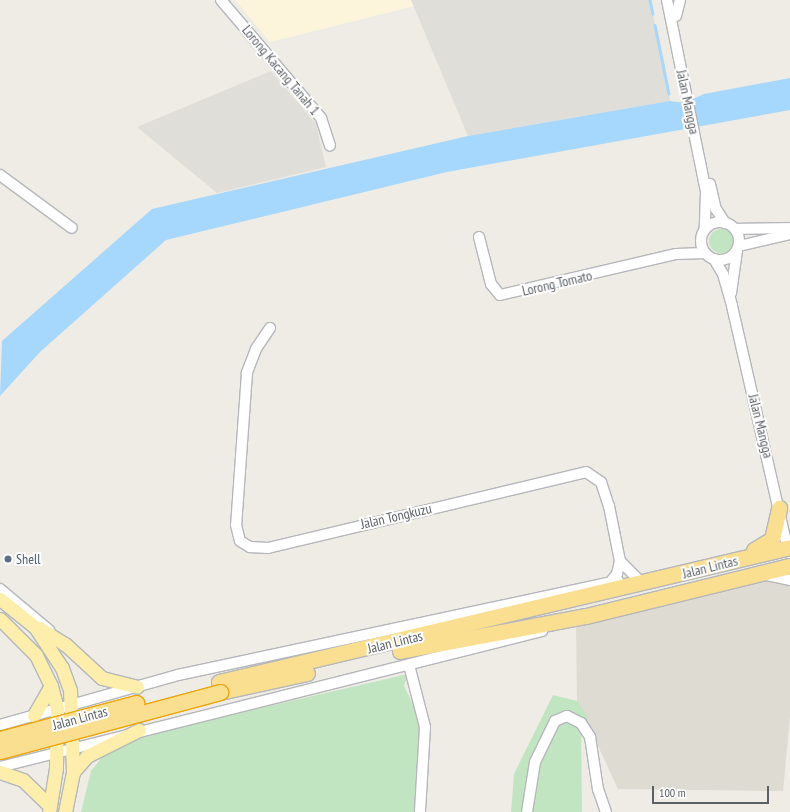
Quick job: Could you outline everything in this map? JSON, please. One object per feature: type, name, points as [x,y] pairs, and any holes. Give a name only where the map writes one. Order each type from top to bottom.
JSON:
[{"type":"highway","points":[[732,562],[767,544],[785,513]]},
{"type":"highway","name":"Jalan Lintas","points":[[0,739],[220,687],[789,548]]},
{"type":"highway","name":"Jalan Lintas","points":[[0,751],[220,687],[429,644],[586,616],[790,566]]},
{"type":"main road","points":[[0,599],[35,627],[66,644],[102,678],[140,686]]},
{"type":"main road","points":[[0,620],[29,645],[51,686],[57,709],[56,752],[50,809]]},
{"type":"main road","points":[[35,627],[62,668],[72,704],[73,772],[66,812]]},
{"type":"main road","points":[[34,715],[51,686]]},
{"type":"main road","points":[[73,772],[87,756],[138,730]]},
{"type":"main road","points":[[0,772],[23,780],[50,809]]},
{"type":"street","name":"Lorong Kacang Tanah 1","points":[[221,0],[321,118],[330,146]]},
{"type":"street","name":"Jalan Mangga","points":[[667,0],[712,195],[725,223]]},
{"type":"street","name":"Jalan Mangga","points":[[672,0],[687,84]]},
{"type":"street","points":[[676,16],[680,0]]},
{"type":"street","name":"Jalan Mangga","points":[[699,142],[706,192],[706,229],[701,241]]},
{"type":"street","points":[[0,176],[72,228]]},
{"type":"street","points":[[706,229],[714,223],[725,223],[735,229],[790,228]]},
{"type":"street","name":"Jalan Mangga","points":[[732,306],[738,249],[735,229]]},
{"type":"street","points":[[714,259],[724,260],[738,249],[790,234]]},
{"type":"street","name":"Lorong Tomato","points":[[479,236],[491,284],[500,295],[676,254],[705,253]]},
{"type":"street","points":[[701,241],[705,253]]},
{"type":"street","name":"Lorong Tomato","points":[[676,254],[701,241]]},
{"type":"street","name":"Jalan Mangga","points":[[705,253],[714,259],[723,274],[785,513],[789,548]]},
{"type":"street","name":"Jalan Tongkuzu","points":[[270,328],[250,360],[244,410],[236,525],[240,540],[250,547],[268,548],[586,472],[601,482],[606,493],[620,561]]},
{"type":"street","points":[[612,580],[617,574],[620,561]]},
{"type":"street","points":[[620,561],[642,583]]},
{"type":"street","points":[[753,576],[772,574],[790,580]]},
{"type":"street","points":[[1,724],[140,686],[612,580],[642,583]]},
{"type":"street","points":[[0,589],[66,644]]},
{"type":"street","points":[[27,611],[35,627]]},
{"type":"street","points":[[0,767],[154,726],[409,665],[586,616]]},
{"type":"street","points":[[409,665],[425,727],[420,812]]},
{"type":"street","points":[[140,686],[130,700],[130,712],[138,723],[154,726]]},
{"type":"street","points":[[527,812],[535,762],[555,721],[567,716],[581,723],[590,737],[606,812]]},
{"type":"street","points":[[1,724],[12,728],[19,743],[12,763]]},
{"type":"shaded area","points":[[235,0],[411,0],[414,6],[270,42]]},
{"type":"shaded area","points":[[411,0],[650,0],[670,101],[468,136]]},
{"type":"shaded area","points":[[271,71],[316,124],[326,167],[217,193],[137,127]]},
{"type":"shaded area","points":[[769,579],[790,585],[790,717],[783,791],[618,789],[577,701],[576,625]]},
{"type":"green space","points":[[721,229],[730,232],[733,241],[730,250],[721,253],[712,250],[709,241],[712,232]]},
{"type":"green space","points":[[408,674],[404,686],[416,710],[420,735],[416,812],[81,812],[91,771],[110,747],[121,740]]},
{"type":"green space","points":[[553,695],[577,701],[588,718],[581,723],[582,812],[511,812],[514,774]]},
{"type":"water","points":[[790,78],[790,110],[447,172],[166,240],[40,352],[0,396],[2,341],[152,209],[468,136],[670,101],[684,103],[704,94]]},
{"type":"waterway","points":[[650,0],[653,14]]},
{"type":"waterway","points":[[655,25],[669,94]]},
{"type":"place","name":"Shell","points":[[8,559]]}]
